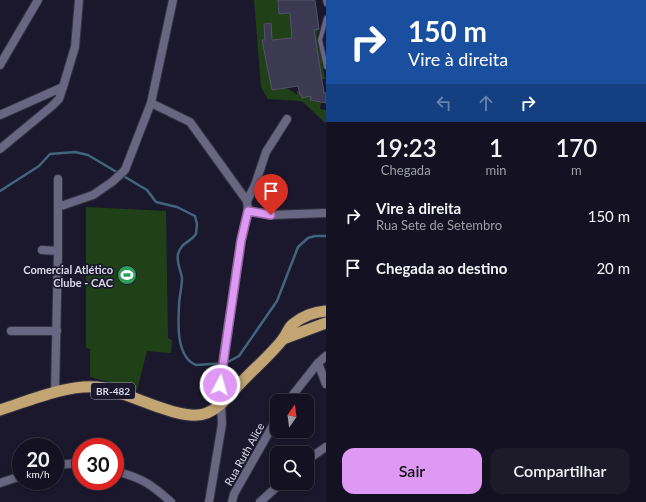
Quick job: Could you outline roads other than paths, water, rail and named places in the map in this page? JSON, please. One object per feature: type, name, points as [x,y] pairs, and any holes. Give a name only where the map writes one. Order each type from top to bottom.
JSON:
[{"type":"highway","points":[[326,310],[326,315]]},
{"type":"highway","name":"BR-482","points":[[0,410],[55,393],[85,387],[98,387],[192,416],[209,413],[222,403],[283,338],[292,325],[304,316],[316,311],[326,310]]},
{"type":"highway","name":"BR-482","points":[[283,338],[326,323]]},
{"type":"street","points":[[1,62],[38,0]]},
{"type":"street","points":[[0,149],[59,99],[64,87],[75,47],[79,0]]},
{"type":"street","points":[[58,208],[93,195],[112,182],[125,170],[151,103],[173,0]]},
{"type":"street","points":[[0,115],[64,87]]},
{"type":"street","points":[[151,103],[190,122],[247,201],[248,211],[241,241],[220,385],[222,424],[209,502]]},
{"type":"street","points":[[247,201],[255,185],[266,152],[287,119]]},
{"type":"street","points":[[55,393],[58,179]]},
{"type":"street","points":[[248,211],[271,215],[326,213]]},
{"type":"street","points":[[42,250],[58,251]]},
{"type":"street","points":[[11,331],[57,331]]},
{"type":"street","points":[[294,394],[318,363],[326,356]]},
{"type":"street","points":[[318,363],[326,384]]},
{"type":"street","name":"Rua Ruth Alice","points":[[232,502],[270,431]]},
{"type":"street","points":[[314,455],[326,447]]},
{"type":"street","points":[[124,474],[144,480],[171,502]]},
{"type":"street","points":[[0,483],[12,479]]},
{"type":"street","points":[[260,502],[274,490]]},
{"type":"lane","points":[[325,0],[326,4]]},
{"type":"lane","points":[[326,18],[320,40],[326,67]]},
{"type":"waterway","points":[[0,191],[39,166],[50,154],[75,152],[88,155],[147,190],[156,202],[177,207],[195,216],[197,224],[196,234],[184,244],[180,250],[178,254],[178,263],[182,278],[179,303],[180,339],[185,355],[189,361],[196,365],[226,363],[239,356],[277,301],[298,247],[308,238],[315,236],[326,236]]},
{"type":"place","name":"Comercial Atlético Clube - CAC","points":[[127,275]]}]
